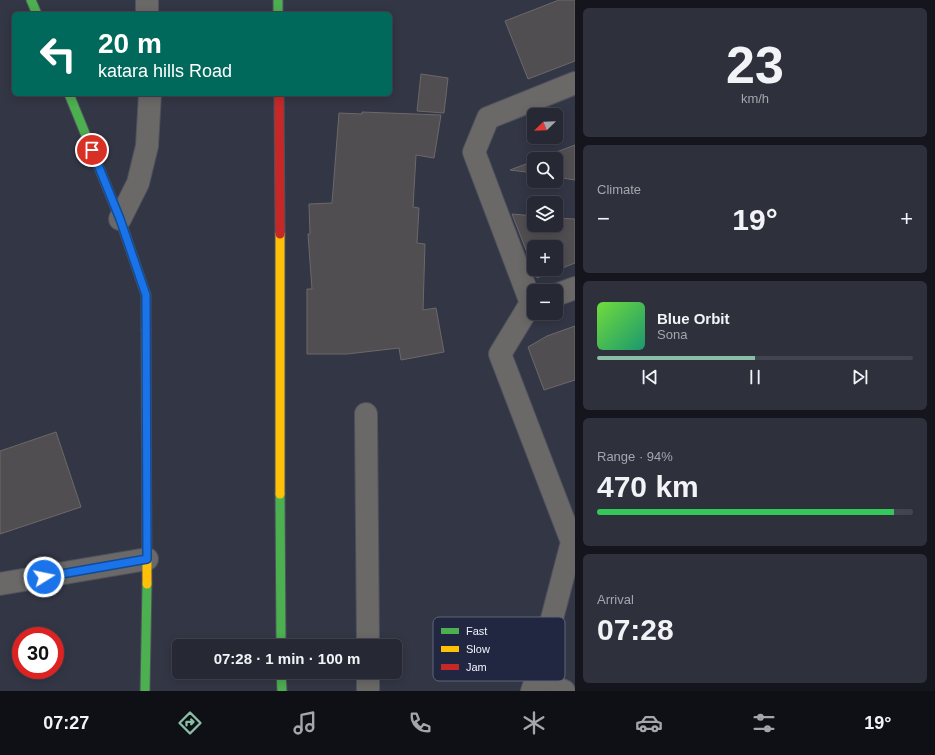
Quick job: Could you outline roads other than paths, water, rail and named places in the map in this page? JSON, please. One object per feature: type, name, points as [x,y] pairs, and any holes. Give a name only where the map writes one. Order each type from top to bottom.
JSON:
[{"type":"main road","points":[[31,0],[36,12]]},
{"type":"main road","points":[[278,0],[278,12]]},
{"type":"main road","points":[[70,96],[120,219],[146,295],[147,559],[145,691]]},
{"type":"main road","points":[[279,96],[281,639]]},
{"type":"main road","points":[[281,679],[282,691]]},
{"type":"street","points":[[146,0],[147,12]]},
{"type":"street","points":[[527,288],[474,152],[488,118],[575,83]]},
{"type":"street","points":[[120,219],[138,183],[147,146],[150,96]]},
{"type":"street","points":[[563,292],[575,288]]},
{"type":"street","points":[[527,312],[500,354],[573,543],[553,617]]},
{"type":"street","points":[[366,414],[368,639]]},
{"type":"street","points":[[0,584],[147,559]]},
{"type":"street","points":[[368,679],[368,691]]},
{"type":"street","points":[[534,685],[564,691]]}]
